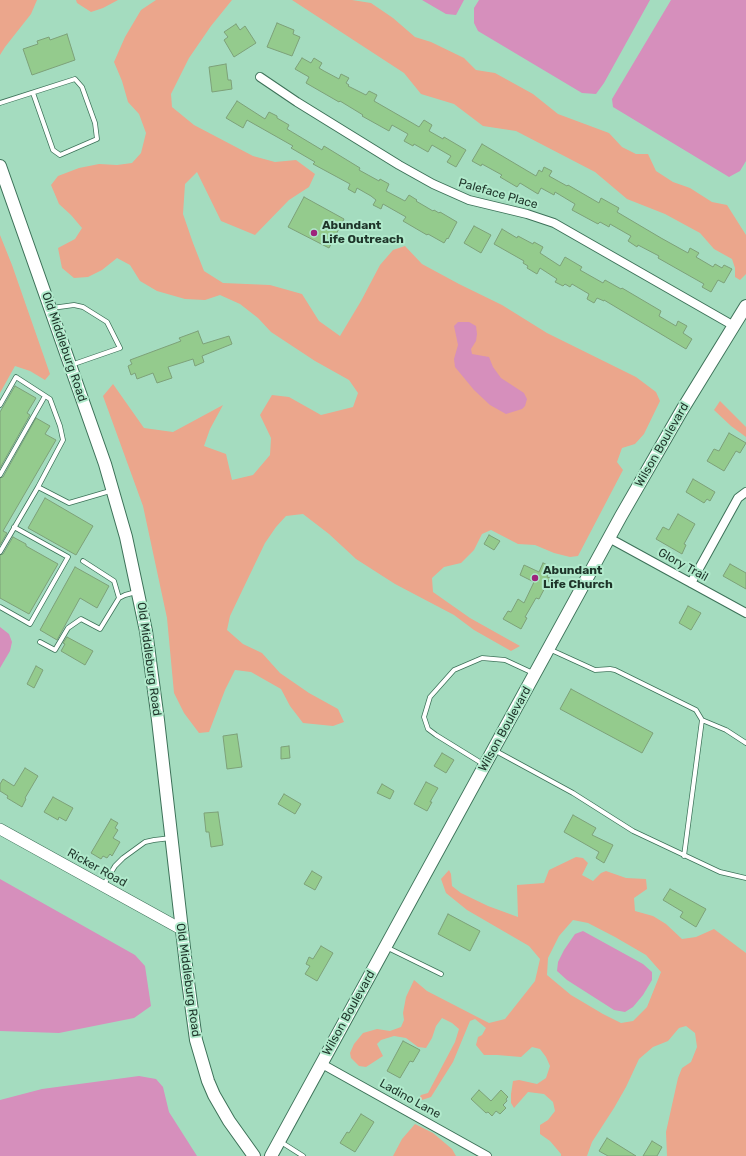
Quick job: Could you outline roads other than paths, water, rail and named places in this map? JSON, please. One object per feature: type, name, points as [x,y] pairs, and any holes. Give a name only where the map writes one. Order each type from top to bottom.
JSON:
[{"type":"main road","name":"Old Middleburg Road","points":[[0,166],[105,464],[126,537],[147,638],[181,929],[196,1040],[208,1081],[229,1121],[254,1156]]},
{"type":"main road","name":"Wilson Boulevard","points":[[271,1156],[609,538],[682,410],[744,312]]},
{"type":"street","name":"Paleface Place","points":[[260,77],[399,165],[433,184],[469,200],[527,214],[554,224],[734,326]]},
{"type":"street","points":[[691,583],[738,498],[746,492]]},
{"type":"street","name":"Glory Trail","points":[[609,538],[746,613]]},
{"type":"street","name":"Ricker Road","points":[[0,829],[181,929]]},
{"type":"street","name":"Ladino Lane","points":[[322,1064],[487,1156]]},
{"type":"lane","points":[[0,103],[76,79],[82,87],[95,123],[97,139],[60,155],[53,150],[33,93]]},
{"type":"lane","points":[[50,309],[74,304],[83,307],[107,322],[120,348],[70,365]]},
{"type":"lane","points":[[0,405],[16,377],[50,399],[60,426],[63,440],[38,487],[0,552]]},
{"type":"lane","points":[[0,475],[45,396]]},
{"type":"lane","points":[[38,487],[69,503],[113,491]]},
{"type":"lane","points":[[0,607],[30,624],[68,557],[14,527]]},
{"type":"lane","points":[[83,561],[114,581],[119,598]]},
{"type":"lane","points":[[40,642],[55,650],[68,628],[81,620],[100,629],[119,598],[138,592]]},
{"type":"lane","points":[[549,649],[595,670],[615,670],[696,710],[702,720],[726,730],[746,742]]},
{"type":"lane","points":[[486,765],[428,729],[424,717],[430,698],[454,670],[482,658],[505,660],[535,674]]},
{"type":"lane","points":[[684,856],[702,720]]},
{"type":"lane","points":[[494,750],[573,793],[633,831],[720,872],[746,878]]},
{"type":"lane","points":[[103,886],[115,866],[123,858],[145,842],[171,838]]},
{"type":"lane","points":[[386,946],[441,974]]},
{"type":"lane","points":[[279,1141],[302,1156]]},
{"type":"place","name":"Abundant Life Outreach","points":[[314,233]]},
{"type":"place","name":"Abundant Life Church","points":[[535,578]]}]
